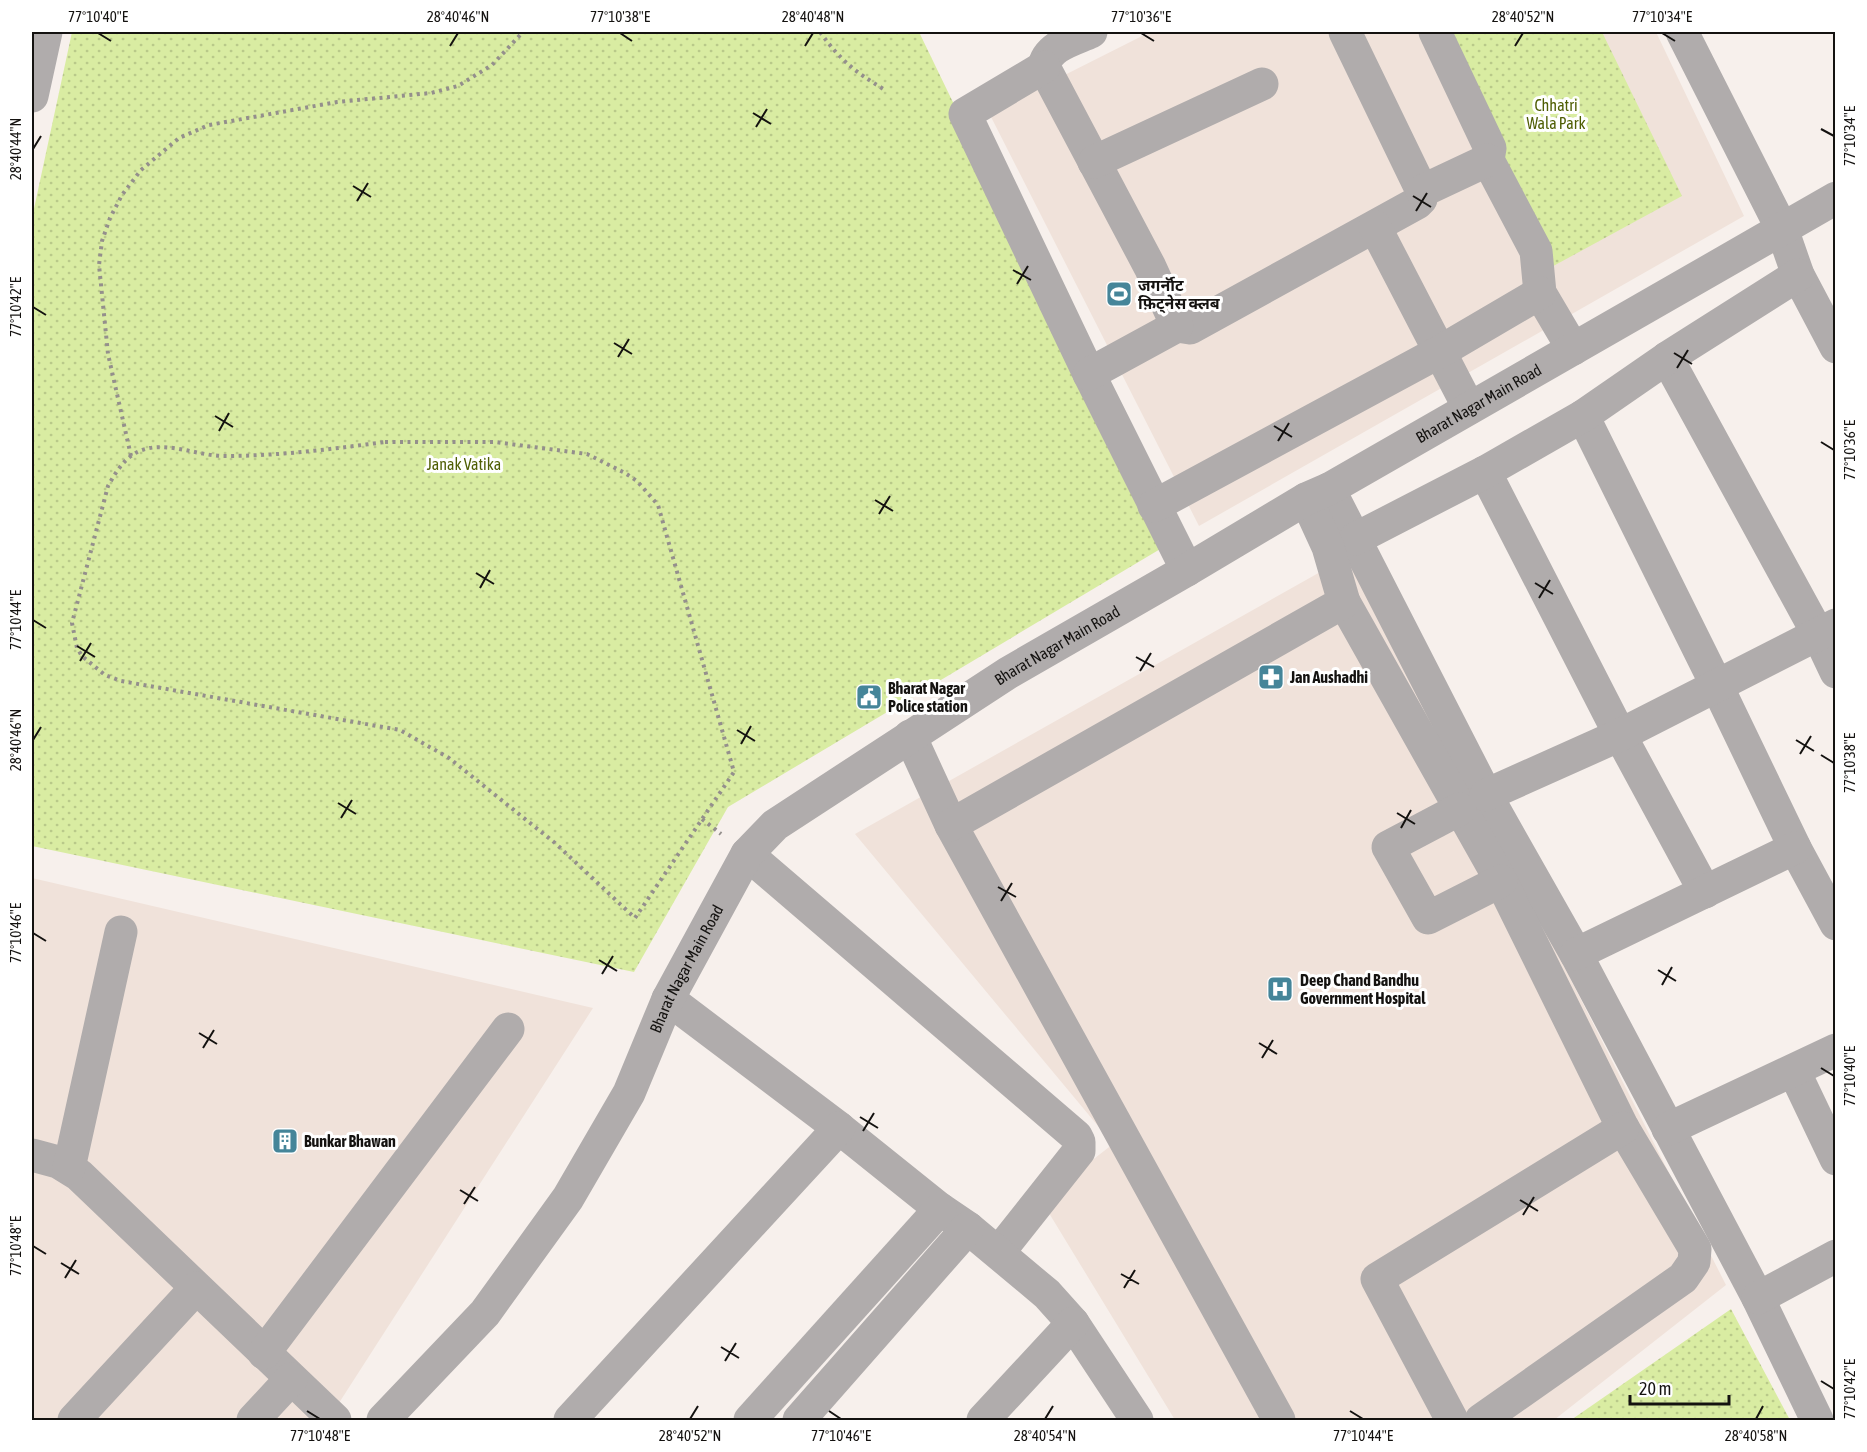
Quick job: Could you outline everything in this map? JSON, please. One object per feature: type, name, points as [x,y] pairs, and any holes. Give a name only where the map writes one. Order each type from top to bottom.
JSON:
[{"type":"street","points":[[32,96],[46,32]]},
{"type":"street","points":[[1091,32],[1052,51],[1045,59],[1044,68],[1149,267],[1177,326]]},
{"type":"street","points":[[1089,374],[1177,326],[1190,328],[1417,204],[1421,199],[1422,191],[1345,32]]},
{"type":"street","points":[[1435,32],[1490,148],[1488,160],[1536,251],[1540,293],[1573,349]]},
{"type":"street","points":[[1682,32],[1782,229],[1798,275],[1836,347]]},
{"type":"street","points":[[1044,68],[965,114],[1089,374],[1187,570]]},
{"type":"street","points":[[1094,162],[1262,84]]},
{"type":"street","points":[[1422,191],[1488,160]]},
{"type":"street","name":"Bharat Nagar Main Road","points":[[383,1420],[485,1313],[568,1198],[629,1093],[668,999],[747,854],[775,825],[1008,673],[1836,198]]},
{"type":"street","points":[[1375,226],[1469,408]]},
{"type":"street","points":[[1355,539],[1485,472],[1583,416],[1667,358],[1798,275]]},
{"type":"street","points":[[1154,506],[1441,351],[1540,293]]},
{"type":"street","points":[[1667,358],[1827,630],[1836,672]]},
{"type":"street","points":[[1583,416],[1795,848],[1835,921]]},
{"type":"street","points":[[1485,472],[1620,735],[1705,891]]},
{"type":"street","points":[[1317,494],[1355,539],[1473,802],[1501,881],[1623,1128],[1695,1249],[1694,1262],[1683,1278],[1481,1420]]},
{"type":"street","points":[[1317,494],[1328,547],[1344,602],[1473,802],[1576,954],[1758,1298],[1817,1420]]},
{"type":"street","points":[[951,825],[1344,602]]},
{"type":"street","points":[[1501,881],[1428,918],[1388,847],[1473,802],[1620,735],[1827,630]]},
{"type":"street","points":[[910,736],[951,825],[1279,1420]]},
{"type":"street","points":[[1576,954],[1795,848]]},
{"type":"street","points":[[747,854],[1076,1136],[1079,1151],[999,1252]]},
{"type":"street","points":[[69,1168],[121,932]]},
{"type":"street","points":[[668,999],[999,1252],[1047,1294],[1073,1323],[1137,1420]]},
{"type":"street","points":[[264,1353],[508,1029]]},
{"type":"street","points":[[1668,1129],[1836,1050]]},
{"type":"street","points":[[1794,1071],[1836,1160]]},
{"type":"street","points":[[570,1420],[839,1128]]},
{"type":"street","points":[[1452,1420],[1377,1279],[1623,1128]]},
{"type":"street","points":[[32,1155],[58,1162],[79,1175],[335,1420]]},
{"type":"street","points":[[750,1420],[940,1209]]},
{"type":"street","points":[[799,1420],[968,1228]]},
{"type":"street","points":[[1758,1298],[1836,1256]]},
{"type":"street","points":[[74,1420],[196,1288]]},
{"type":"street","points":[[983,1420],[1073,1323]]},
{"type":"street","points":[[253,1420],[291,1379]]},
{"type":"path","points":[[130,456],[108,354],[99,265],[102,241],[110,218],[122,195],[141,170],[179,138],[209,125],[337,102],[431,93],[458,86],[492,64],[523,32]]},
{"type":"path","points":[[820,32],[834,51],[855,72],[885,90]]},
{"type":"path","points":[[385,442],[495,442],[587,454],[610,464],[637,481],[658,505],[734,772],[636,918],[555,843],[449,758],[400,730],[121,681],[93,667],[77,648],[72,623],[108,486],[130,456],[154,448],[172,448],[221,456],[288,454],[385,442]]},
{"type":"shaded area","points":[[1150,32],[1656,32],[1744,216],[1199,526],[989,113]]},
{"type":"shaded area","name":"Deep Chand Bandhu Government Hospital","points":[[1354,553],[1726,1285],[1554,1420],[1175,1420],[1041,1200],[1113,1144],[855,834]]},
{"type":"shaded area","name":"Bunkar Bhawan","points":[[32,878],[593,1008],[328,1420],[32,1420]]},
{"type":"green space","name":"Janak Vatika","points":[[72,32],[919,32],[1167,545],[728,807],[634,972],[32,846],[32,218]]},
{"type":"green space","name":"Chhatri Wala Park","points":[[1430,32],[1602,32],[1682,196],[1546,270]]},
{"type":"green space","points":[[1731,1309],[1790,1420],[1571,1420]]},
{"type":"place","name":"जगर्नॉट फ़िट्नेस क्लब","points":[[1119,294]]},
{"type":"place","name":"Jan Aushadhi","points":[[1271,677]]},
{"type":"place","name":"Bharat Nagar Police station","points":[[869,697]]},
{"type":"place","name":"Deep Chand Bandhu Government Hospital","points":[[1280,989]]},
{"type":"place","name":"Bunkar Bhawan","points":[[285,1141]]}]
